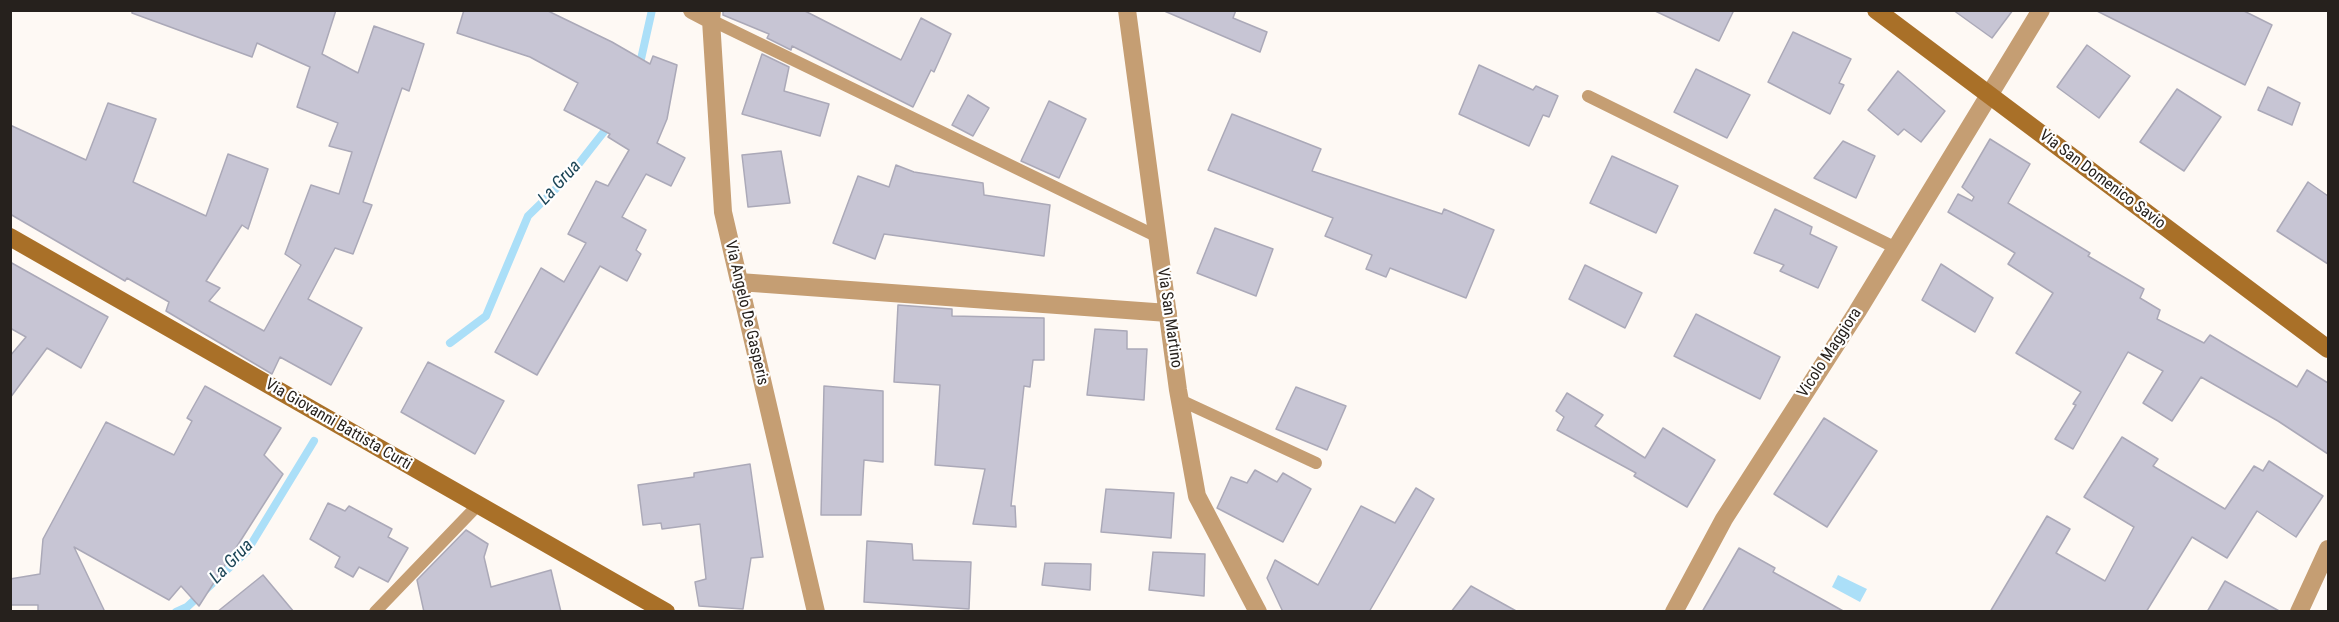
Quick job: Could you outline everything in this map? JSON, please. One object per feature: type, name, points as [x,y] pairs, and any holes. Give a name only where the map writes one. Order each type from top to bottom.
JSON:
[{"type":"street","points":[[692,10],[711,15]]},
{"type":"street","name":"Via San Martino","points":[[1127,10],[1180,400],[1197,496],[1258,612]]},
{"type":"street","name":"Via San Domenico Savio","points":[[1876,10],[2328,349]]},
{"type":"street","name":"Vicolo Maggiora","points":[[1674,612],[1724,519],[1896,248],[2041,10]]},
{"type":"street","name":"Via Angelo De Gasperis","points":[[711,15],[723,212],[816,612]]},
{"type":"street","name":"Via Giovanni Battista Curti","points":[[10,237],[666,612]]},
{"type":"street","points":[[739,282],[1168,313]]},
{"type":"street","points":[[2299,612],[2328,549]]},
{"type":"lane","points":[[711,15],[1158,237]]},
{"type":"lane","points":[[1588,96],[1896,248]]},
{"type":"lane","points":[[1180,400],[1316,463]]},
{"type":"lane","points":[[375,612],[478,505]]},
{"type":"water","points":[[1838,575],[1867,589],[1860,602],[1832,587]]},
{"type":"building","points":[[132,10],[336,10],[322,54],[358,73],[374,26],[424,44],[409,91],[402,88],[363,202],[372,205],[353,254],[335,248],[308,299],[362,328],[331,385],[280,357],[272,374],[166,311],[169,302],[127,278],[125,281],[10,214],[10,125],[86,160],[108,103],[156,119],[133,182],[206,216],[228,154],[268,169],[248,229],[242,225],[206,281],[220,288],[209,301],[264,331],[301,265],[285,254],[311,185],[339,194],[352,152],[329,146],[338,123],[297,107],[310,67],[257,43],[252,57],[132,13]]},
{"type":"building","points":[[464,10],[546,10],[612,42],[650,64],[653,56],[677,65],[667,119],[657,143],[685,158],[671,186],[646,174],[622,217],[646,230],[636,250],[641,254],[627,281],[600,266],[537,375],[495,352],[541,268],[564,282],[586,243],[568,234],[596,181],[608,186],[629,150],[608,137],[610,134],[564,110],[578,83],[530,57],[457,33]]},
{"type":"building","points":[[723,10],[803,10],[901,60],[921,18],[951,34],[934,72],[931,70],[913,107],[792,46],[791,50],[767,38],[769,34],[723,15]]},
{"type":"building","points":[[1162,10],[1236,10],[1233,18],[1267,32],[1260,52]]},
{"type":"building","points":[[1653,10],[1734,10],[1719,41]]},
{"type":"building","points":[[1953,10],[2013,10],[1992,38]]},
{"type":"building","points":[[2095,10],[2242,10],[2272,25],[2245,85]]},
{"type":"building","points":[[1793,32],[1851,59],[1839,83],[1844,85],[1830,114],[1768,82]]},
{"type":"building","points":[[2087,45],[2130,76],[2099,118],[2057,87]]},
{"type":"building","points":[[762,54],[789,67],[784,91],[829,104],[820,136],[742,114]]},
{"type":"building","points":[[1479,65],[1533,90],[1536,86],[1558,96],[1549,117],[1543,115],[1529,146],[1459,114]]},
{"type":"building","points":[[1696,69],[1750,95],[1727,138],[1674,112]]},
{"type":"building","points":[[1898,71],[1945,111],[1921,142],[1904,129],[1898,135],[1868,110]]},
{"type":"building","points":[[2268,87],[2300,103],[2292,125],[2258,110]]},
{"type":"building","points":[[2177,89],[2221,117],[2184,171],[2140,142]]},
{"type":"building","points":[[968,95],[989,108],[973,136],[952,125]]},
{"type":"building","points":[[1049,101],[1086,119],[1059,178],[1021,161]]},
{"type":"building","points":[[1232,114],[1321,149],[1312,171],[1442,214],[1444,209],[1494,230],[1466,298],[1390,268],[1386,277],[1366,269],[1372,255],[1325,236],[1333,218],[1208,170]]},
{"type":"building","points":[[1990,139],[2030,164],[2008,203],[2090,253],[2088,256],[2144,289],[2140,298],[2160,310],[2157,319],[2204,343],[2210,335],[2297,387],[2307,370],[2328,383],[2328,454],[2278,421],[2201,377],[2172,421],[2143,403],[2163,371],[2128,352],[2073,449],[2055,439],[2076,405],[2073,404],[2081,392],[2016,353],[2053,293],[2008,264],[2015,253],[1948,212],[1958,194],[1972,201],[1974,197],[1962,187]]},
{"type":"building","points":[[1843,141],[1875,156],[1856,198],[1814,178]]},
{"type":"building","points":[[781,151],[790,203],[748,207],[742,155]]},
{"type":"building","points":[[1612,156],[1678,186],[1656,233],[1590,203]]},
{"type":"building","points":[[896,165],[914,172],[983,183],[984,195],[1050,205],[1044,256],[884,234],[875,259],[833,243],[858,176],[889,187]]},
{"type":"building","points":[[2308,182],[2328,196],[2328,264],[2277,231]]},
{"type":"building","points":[[1775,209],[1812,227],[1810,234],[1837,247],[1818,288],[1780,271],[1784,265],[1754,253]]},
{"type":"building","points":[[1215,228],[1273,249],[1256,296],[1197,273]]},
{"type":"building","points":[[10,262],[108,317],[81,368],[47,348],[10,398],[10,356],[26,337],[10,328]]},
{"type":"building","points":[[1941,264],[1993,298],[1975,332],[1922,300]]},
{"type":"building","points":[[1585,265],[1642,293],[1625,328],[1569,299]]},
{"type":"building","points":[[898,305],[952,309],[952,316],[1044,318],[1044,360],[1033,360],[1030,387],[1024,386],[1011,506],[1015,506],[1016,527],[973,524],[985,469],[935,465],[940,385],[894,382]]},
{"type":"building","points":[[1696,314],[1780,357],[1760,399],[1674,356]]},
{"type":"building","points":[[1095,329],[1127,331],[1127,349],[1147,349],[1144,400],[1087,395]]},
{"type":"building","points":[[428,362],[504,401],[475,454],[401,412]]},
{"type":"building","points":[[205,386],[281,428],[264,455],[283,474],[199,606],[181,586],[169,600],[74,547],[105,612],[38,612],[38,605],[10,605],[10,579],[40,574],[43,539],[106,422],[174,455],[192,421],[187,418]]},
{"type":"building","points":[[824,386],[883,391],[883,462],[864,460],[861,515],[821,515]]},
{"type":"building","points":[[1296,387],[1346,406],[1327,450],[1276,429]]},
{"type":"building","points":[[1567,393],[1603,415],[1595,426],[1645,458],[1663,428],[1715,460],[1687,507],[1634,476],[1636,473],[1557,430],[1564,417],[1556,411]]},
{"type":"building","points":[[1824,418],[1877,451],[1827,527],[1774,494]]},
{"type":"building","points":[[2122,437],[2158,459],[2153,466],[2225,509],[2254,466],[2263,471],[2269,461],[2323,496],[2296,537],[2257,511],[2227,558],[2192,537],[2146,612],[1990,612],[2047,516],[2070,529],[2056,553],[2105,581],[2134,527],[2084,497]]},
{"type":"building","points":[[750,464],[763,557],[751,558],[743,609],[699,606],[695,582],[706,579],[700,524],[662,529],[661,523],[643,525],[638,485],[694,477],[694,473]]},
{"type":"building","points":[[1255,470],[1277,482],[1283,473],[1311,489],[1283,542],[1217,508],[1231,477],[1247,483]]},
{"type":"building","points":[[1416,488],[1434,499],[1369,612],[1283,612],[1267,578],[1275,560],[1318,585],[1361,506],[1395,523]]},
{"type":"building","points":[[1106,489],[1174,493],[1171,538],[1101,532]]},
{"type":"building","points":[[328,503],[345,511],[349,506],[392,529],[388,537],[408,548],[388,582],[359,567],[353,577],[335,567],[340,557],[310,539]]},
{"type":"building","points":[[466,530],[488,544],[484,557],[491,587],[551,570],[561,612],[424,612],[417,580]]},
{"type":"building","points":[[867,541],[912,544],[913,560],[971,562],[969,609],[864,602]]},
{"type":"building","points":[[1739,548],[1775,568],[1773,572],[1845,612],[1702,612]]},
{"type":"building","points":[[1153,552],[1205,554],[1204,596],[1149,590]]},
{"type":"building","points":[[1045,563],[1091,564],[1090,590],[1042,585]]},
{"type":"building","points":[[263,575],[294,612],[217,612]]},
{"type":"building","points":[[2225,581],[2281,612],[2207,612]]},
{"type":"building","points":[[1471,586],[1518,612],[1451,612]]},
{"type":"waterway","name":"La Grua","points":[[639,68],[652,10]]},
{"type":"waterway","name":"La Grua","points":[[450,343],[486,316],[528,216],[570,175],[610,124]]},
{"type":"waterway","name":"La Grua","points":[[176,612],[187,607],[247,551],[314,441]]}]
